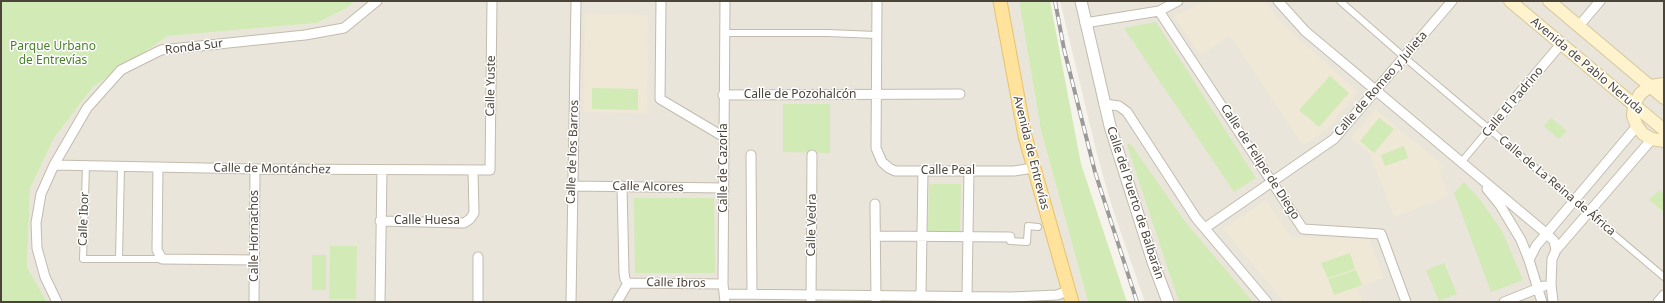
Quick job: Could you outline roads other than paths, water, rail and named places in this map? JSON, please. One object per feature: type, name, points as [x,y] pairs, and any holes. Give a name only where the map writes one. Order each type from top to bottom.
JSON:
[{"type":"main road","name":"Avenida de Entrevías","points":[[1000,1],[1015,88],[1033,168],[1070,297]]},
{"type":"main road","name":"Avenida de Pablo Neruda","points":[[1510,1],[1664,130]]},
{"type":"main road","name":"Avenida de Pablo Neruda","points":[[1548,1],[1664,98]]},
{"type":"main road","points":[[1658,140],[1643,134],[1637,126],[1633,116],[1634,105],[1640,94],[1650,86],[1664,84]]},
{"type":"street","name":"Ronda Sur","points":[[57,302],[43,270],[37,248],[36,223],[41,194],[54,165],[87,108],[104,87],[121,70],[161,50],[305,35],[344,28],[377,1]]},
{"type":"street","name":"Calle Yuste","points":[[490,170],[492,1]]},
{"type":"street","name":"Calle de los Barros","points":[[571,302],[576,1]]},
{"type":"street","points":[[661,1],[660,99],[724,137]]},
{"type":"street","name":"Calle de Cazorla","points":[[725,1],[723,284],[725,298]]},
{"type":"street","points":[[876,95],[877,1]]},
{"type":"street","name":"Calle del Puerto de Balbarán","points":[[1080,1],[1104,104],[1126,179],[1168,302]]},
{"type":"street","points":[[1085,23],[1159,11],[1178,1]]},
{"type":"street","points":[[1278,1],[1305,31],[1478,178],[1506,199],[1547,234],[1554,241],[1556,250]]},
{"type":"street","name":"Calle de La Reina de África","points":[[1340,1],[1664,277]]},
{"type":"street","name":"Calle de Romeo y Julieta","points":[[1205,228],[1334,139],[1452,1]]},
{"type":"street","points":[[1578,27],[1600,1]]},
{"type":"street","name":"Calle de Felipe de Diego","points":[[1159,11],[1303,229],[1381,234],[1406,302]]},
{"type":"street","points":[[725,33],[828,33],[876,35]]},
{"type":"street","name":"Calle El Padrino","points":[[1464,159],[1561,44]]},
{"type":"street","name":"Calle de Pozohalcón","points":[[724,95],[960,94]]},
{"type":"street","name":"Calle Peal","points":[[876,95],[876,148],[878,156],[889,168],[894,171],[1014,171],[1033,168]]},
{"type":"street","name":"Calle del Puerto de Balbarán","points":[[1104,104],[1119,106],[1127,112],[1196,218],[1267,302]]},
{"type":"street","points":[[1530,260],[1536,246],[1637,126]]},
{"type":"street","points":[[1553,302],[1551,284],[1552,259],[1556,250],[1658,140]]},
{"type":"street","points":[[751,155],[755,297]]},
{"type":"street","name":"Calle Vedra","points":[[811,298],[812,155]]},
{"type":"street","name":"Calle de Montánchez","points":[[54,165],[255,169],[490,170]]},
{"type":"street","name":"Calle Ibor","points":[[86,166],[83,259],[162,258],[254,260]]},
{"type":"street","points":[[119,259],[121,166]]},
{"type":"street","points":[[158,167],[157,250],[162,258]]},
{"type":"street","name":"Calle Hornachos","points":[[254,302],[255,169]]},
{"type":"street","points":[[380,302],[380,221],[382,170]]},
{"type":"street","name":"Calle Huesa","points":[[380,221],[464,222],[470,219],[474,213],[473,170]]},
{"type":"street","points":[[921,296],[923,171]]},
{"type":"street","points":[[966,296],[969,171]]},
{"type":"street","points":[[1478,178],[1500,205],[1521,240],[1530,260],[1542,302]]},
{"type":"street","name":"Calle Alcores","points":[[572,186],[724,188]]},
{"type":"street","points":[[617,302],[628,283],[624,279],[622,186]]},
{"type":"street","points":[[875,204],[876,299]]},
{"type":"street","points":[[875,236],[968,237],[1010,239],[1027,242],[1028,226],[1038,227]]},
{"type":"street","points":[[478,257],[478,302]]},
{"type":"street","name":"Calle Ibros","points":[[628,283],[723,284]]},
{"type":"street","points":[[1504,302],[1551,284]]},
{"type":"street","points":[[725,298],[876,299],[921,296],[1057,295],[1070,297]]},
{"type":"street","points":[[1658,302],[1664,296]]},
{"type":"railway","points":[[1055,1],[1064,49],[1095,172],[1137,302]]},
{"type":"park label","name":"Parque Urbano de Entrevías","points":[[53,54]]}]
